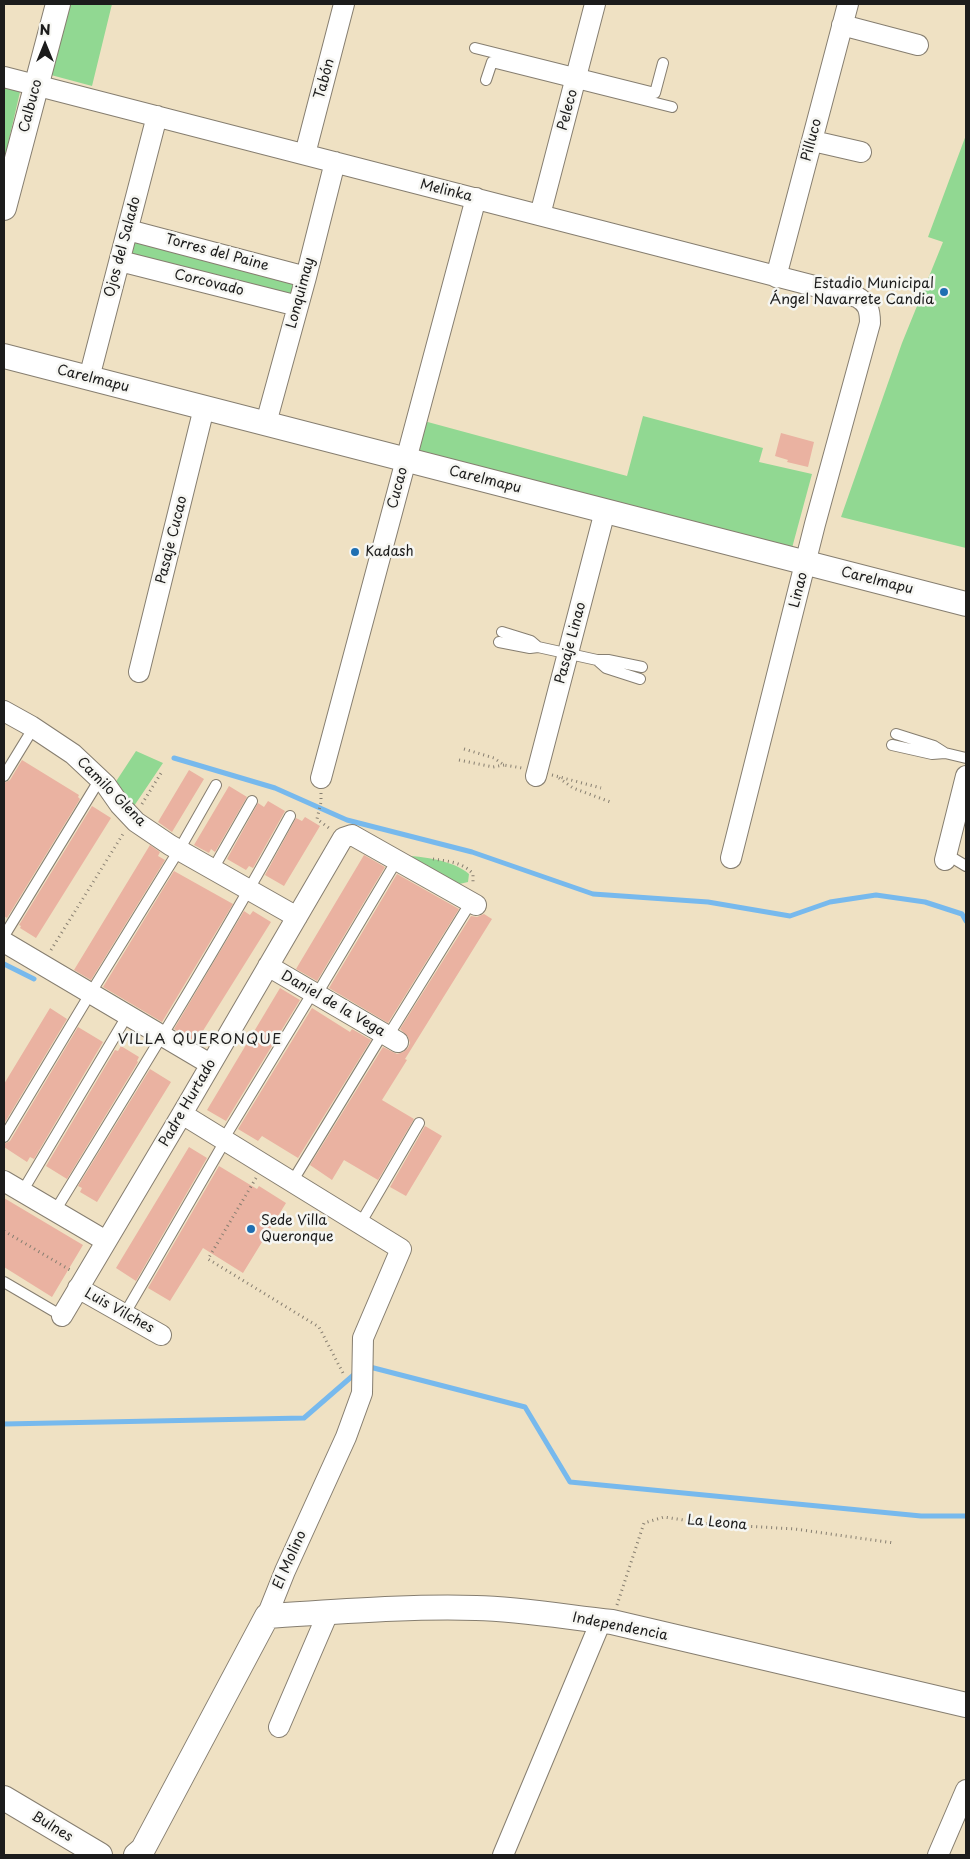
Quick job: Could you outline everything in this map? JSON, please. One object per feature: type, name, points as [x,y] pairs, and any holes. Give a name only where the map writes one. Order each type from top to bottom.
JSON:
[{"type":"street","name":"Calbuco","points":[[4,208],[58,4]]},
{"type":"street","name":"Tabón","points":[[305,154],[344,4]]},
{"type":"street","name":"Peleco","points":[[540,216],[595,4]]},
{"type":"street","name":"Pilluco","points":[[776,277],[848,4]]},
{"type":"street","points":[[842,25],[918,46]]},
{"type":"street","name":"Melinka","points":[[4,77],[857,297],[868,305],[870,323]]},
{"type":"street","name":"Ojos del Salado","points":[[89,378],[157,116]]},
{"type":"street","points":[[813,140],[861,152]]},
{"type":"street","name":"Lonquimay","points":[[266,424],[335,162]]},
{"type":"street","name":"Cucao","points":[[320,778],[476,198]]},
{"type":"street","name":"Torres del Paine","points":[[128,230],[306,276]]},
{"type":"street","name":"Corcovado","points":[[120,261],[298,306]]},
{"type":"street","name":"Linao","points":[[731,858],[806,563],[870,323]]},
{"type":"street","name":"Carelmapu","points":[[4,356],[966,604]]},
{"type":"street","name":"Pasaje Cucao","points":[[139,672],[204,408]]},
{"type":"street","name":"Pasaje Linao","points":[[536,773],[605,511]]},
{"type":"street","name":"Camilo Glena","points":[[4,711],[34,727],[73,754],[106,785],[133,819],[179,850],[297,917]]},
{"type":"street","points":[[945,857],[966,776]]},
{"type":"street","name":"Padre Hurtado","points":[[62,1316],[343,838],[352,835],[397,860]]},
{"type":"street","points":[[397,860],[473,903]]},
{"type":"street","points":[[4,942],[210,1064]]},
{"type":"street","name":"Daniel de la Vega","points":[[268,966],[390,1037]]},
{"type":"street","points":[[182,1114],[360,1224]]},
{"type":"street","points":[[4,1181],[106,1241]]},
{"type":"street","name":"El Molino","points":[[136,1855],[143,1849],[267,1616],[285,1571],[346,1437],[362,1394],[363,1338],[401,1249],[360,1224]]},
{"type":"street","name":"Luis Vilches","points":[[81,1283],[124,1314],[161,1335]]},
{"type":"street","name":"Independencia","points":[[267,1616],[401,1608],[478,1608],[528,1612],[606,1622],[966,1705]]},
{"type":"street","points":[[280,1727],[328,1612]]},
{"type":"street","points":[[504,1855],[606,1622]]},
{"type":"street","points":[[938,1855],[966,1790]]},
{"type":"street","name":"Bulnes","points":[[4,1798],[100,1855]]},
{"type":"lane","points":[[475,48],[672,107]]},
{"type":"lane","points":[[486,80],[492,62],[655,93],[663,63]]},
{"type":"lane","points":[[501,637],[530,648],[538,646],[597,660],[608,660],[642,667]]},
{"type":"lane","points":[[597,660],[606,668],[640,679]]},
{"type":"lane","points":[[4,776],[34,727]]},
{"type":"lane","points":[[896,734],[934,746],[945,753]]},
{"type":"lane","points":[[892,745],[932,754],[945,753],[966,758]]},
{"type":"lane","points":[[4,936],[100,779]]},
{"type":"lane","points":[[4,1137],[216,786]]},
{"type":"lane","points":[[213,869],[252,801]]},
{"type":"lane","points":[[54,1211],[163,1037],[250,890],[290,816]]},
{"type":"lane","points":[[945,857],[966,866]]},
{"type":"lane","points":[[124,1314],[224,1140],[397,860]]},
{"type":"lane","points":[[292,1182],[390,1037],[473,903]]},
{"type":"lane","points":[[22,1192],[127,1016]]},
{"type":"lane","points":[[360,1224],[419,1123]]},
{"type":"lane","points":[[4,1282],[62,1316]]},
{"type":"path","points":[[464,749],[494,758],[504,765],[600,788]]},
{"type":"path","points":[[459,760],[493,767],[504,765]]},
{"type":"path","points":[[41,965],[163,770]]},
{"type":"path","points":[[556,776],[573,788],[613,803]]},
{"type":"path","points":[[317,817],[320,802]]},
{"type":"path","points":[[264,1165],[208,1259],[319,1327],[334,1357]]},
{"type":"path","points":[[4,1231],[81,1283]]},
{"type":"path","name":"La Leona","points":[[606,1622],[644,1522],[664,1518],[710,1524],[795,1529],[894,1543]]},
{"type":"green space","points":[[70,4],[112,4],[92,86],[51,75]]},
{"type":"green space","points":[[4,87],[20,92],[4,161]]},
{"type":"green space","name":"Estadio Municipal Ángel Navarrete Candia","points":[[966,135],[966,548],[841,517],[902,343],[943,242],[928,237]]},
{"type":"green space","points":[[133,236],[297,279],[291,300],[127,257]]},
{"type":"green space","points":[[643,416],[763,448],[759,462],[812,474],[792,548],[416,451],[424,421],[627,476]]},
{"type":"green space","points":[[136,751],[163,763],[132,809],[115,783]]},
{"type":"green space","points":[[395,855],[424,857],[454,865],[469,874],[468,882],[455,885]]},
{"type":"building","points":[[781,433],[814,442],[808,467],[787,462],[788,460],[775,456]]},
{"type":"building","points":[[22,760],[79,795],[80,799],[7,918],[4,916],[4,783],[10,780]]},
{"type":"building","points":[[189,770],[204,779],[172,832],[158,822]]},
{"type":"building","points":[[229,786],[247,797],[215,852],[211,849],[209,853],[194,845]]},
{"type":"building","points":[[268,801],[285,811],[253,868],[249,866],[246,870],[227,859],[258,803],[264,807]]},
{"type":"building","points":[[92,806],[111,818],[36,938],[20,928],[21,926],[19,925]]},
{"type":"building","points":[[305,817],[320,826],[284,886],[265,875],[296,818],[302,821]]},
{"type":"building","points":[[150,845],[160,852],[158,856],[165,860],[91,980],[74,970]]},
{"type":"building","points":[[364,855],[385,867],[317,981],[296,969]]},
{"type":"building","points":[[174,871],[233,904],[162,1022],[103,987]]},
{"type":"building","points":[[397,874],[459,909],[388,1023],[329,988]]},
{"type":"building","points":[[244,911],[250,915],[253,911],[271,922],[196,1042],[174,1029]]},
{"type":"building","points":[[484,914],[492,919],[405,1059],[407,1060],[382,1100],[414,1119],[378,1180],[344,1160],[332,1180],[310,1165],[383,1047],[397,1054],[408,1048],[410,1043],[408,1037],[400,1029],[471,916],[477,917]]},
{"type":"building","points":[[280,988],[300,1000],[226,1121],[207,1110]]},
{"type":"building","points":[[50,1008],[67,1019],[4,1124],[4,1084]]},
{"type":"building","points":[[312,1008],[350,1032],[352,1029],[371,1040],[298,1158],[262,1136],[258,1141],[238,1129]]},
{"type":"building","points":[[78,1027],[103,1042],[34,1159],[30,1157],[27,1162],[4,1147],[4,1144],[10,1141]]},
{"type":"building","points":[[121,1046],[139,1057],[138,1062],[67,1179],[46,1166],[115,1050],[118,1051]]},
{"type":"building","points":[[150,1069],[171,1082],[97,1202],[80,1192],[82,1188],[78,1186]]},
{"type":"building","points":[[425,1126],[442,1136],[406,1196],[390,1187]]},
{"type":"building","points":[[189,1147],[207,1158],[136,1281],[116,1268]]},
{"type":"building","points":[[219,1166],[257,1189],[259,1186],[286,1203],[243,1273],[203,1248],[170,1301],[148,1288]]},
{"type":"building","points":[[4,1198],[83,1245],[52,1297],[4,1267]]},
{"type":"waterway","points":[[174,758],[275,788],[347,820],[472,852],[593,894],[708,902],[790,916],[830,902],[876,895],[925,902],[962,914],[966,921]]},
{"type":"waterway","points":[[4,964],[34,979]]},
{"type":"waterway","points":[[366,1366],[525,1407],[570,1482],[921,1516],[966,1516]]},
{"type":"waterway","points":[[4,1424],[304,1418],[357,1372]]},
{"type":"place","name":"Estadio Municipal Ángel Navarrete Candia","points":[[944,292]]},
{"type":"place","name":"Kadash","points":[[355,552]]},
{"type":"place","name":"Sede Villa Queronque","points":[[251,1229]]},
{"type":"district","name":"VILLA QUERONQUE","points":[[200,1040]]}]
